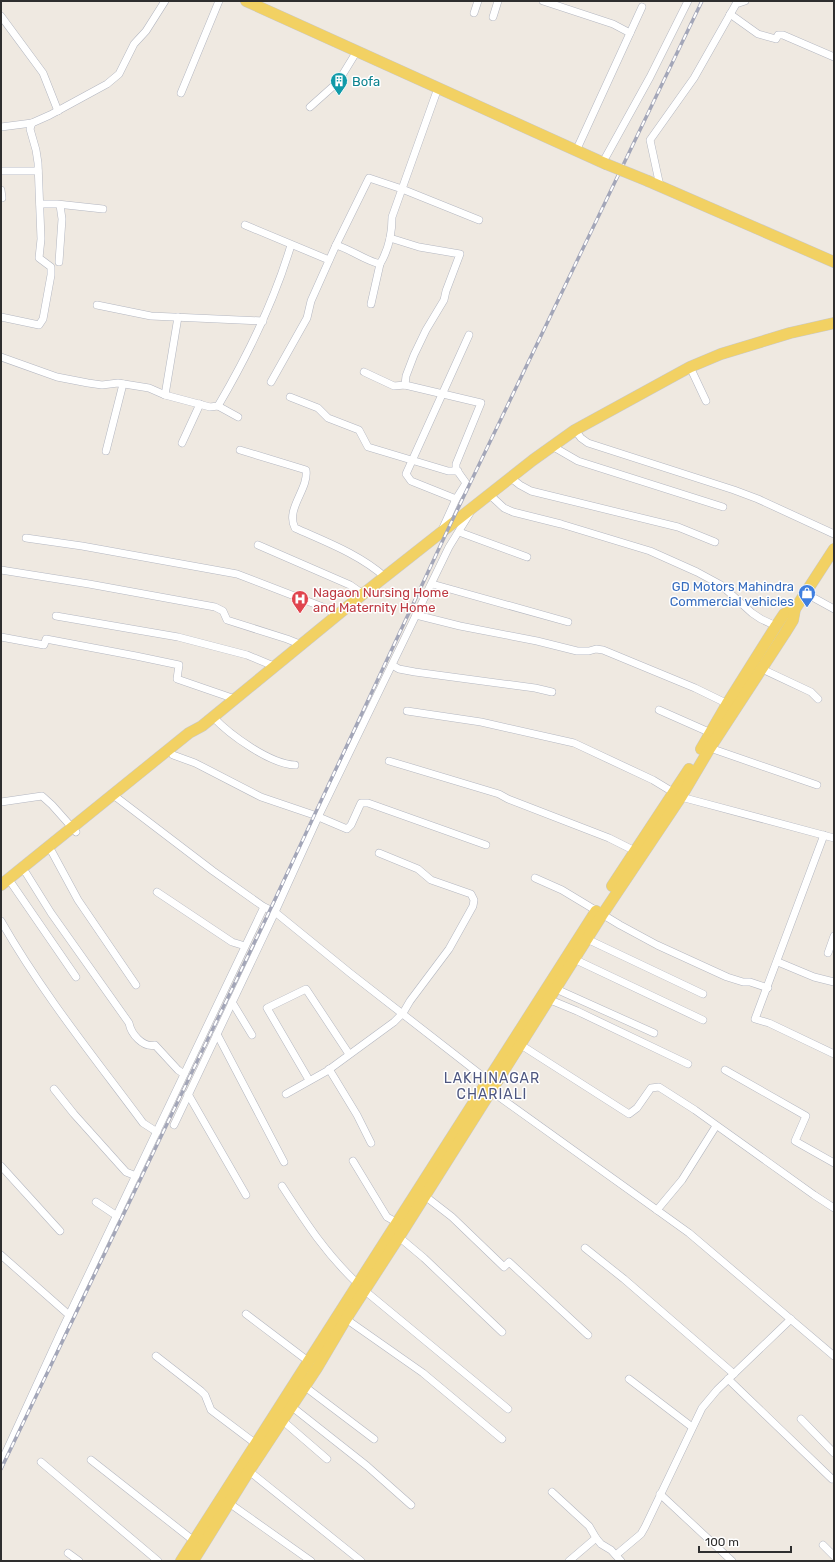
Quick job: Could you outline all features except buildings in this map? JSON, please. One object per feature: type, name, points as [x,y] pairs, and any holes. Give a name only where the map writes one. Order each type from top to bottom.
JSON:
[{"type":"main road","points":[[246,1],[604,163],[834,262]]},
{"type":"main road","points":[[1,893],[6,884],[74,830],[189,733],[202,726],[276,667],[384,577],[552,446],[575,430],[690,367],[721,354],[790,333],[834,324]]},
{"type":"main road","points":[[193,1561],[228,1503],[317,1368],[346,1319],[361,1287],[398,1223],[491,1086],[521,1045],[548,999],[556,989],[587,939],[599,913],[635,851],[678,795],[711,733],[762,669],[793,620],[795,608],[834,549]]},
{"type":"main road","points":[[181,1561],[308,1361],[399,1237],[599,913],[710,748],[731,706],[776,626],[784,614],[795,608]]},
{"type":"main road","points":[[115,796],[173,755],[194,738],[202,726]]},
{"type":"main road","points":[[6,884],[26,872],[52,852],[74,830]]},
{"type":"street","points":[[1,127],[32,123],[58,111],[107,84],[119,74],[134,44],[146,31],[164,1]]},
{"type":"street","points":[[181,93],[218,1]]},
{"type":"street","points":[[474,13],[478,1]]},
{"type":"street","points":[[493,17],[498,1]]},
{"type":"street","points":[[543,1],[614,24],[630,32]]},
{"type":"street","points":[[604,163],[650,77],[688,1]]},
{"type":"street","points":[[660,186],[650,140],[694,78],[736,4],[745,1]]},
{"type":"street","points":[[576,150],[642,6]]},
{"type":"street","points":[[730,14],[758,34],[776,39],[778,35],[783,35],[834,57]]},
{"type":"street","points":[[1,16],[43,73],[58,111]]},
{"type":"street","points":[[310,107],[338,82],[357,52]]},
{"type":"street","points":[[371,304],[380,264],[392,234],[392,216],[438,88]]},
{"type":"street","points":[[1,317],[39,325],[43,319],[51,275],[51,267],[39,258],[41,239],[40,204],[36,150],[30,129],[32,123]]},
{"type":"street","points":[[1,171],[38,170]]},
{"type":"street","points":[[271,382],[307,318],[311,301],[368,178],[479,220]]},
{"type":"street","points":[[1,190],[2,198]]},
{"type":"street","points":[[40,204],[103,209]]},
{"type":"street","points":[[59,262],[62,219],[60,205]]},
{"type":"street","points":[[245,225],[329,260]]},
{"type":"street","points":[[390,238],[419,247],[460,254],[444,300],[426,330],[414,355],[404,385]]},
{"type":"street","points":[[218,406],[263,321],[281,279],[291,245]]},
{"type":"street","points":[[336,245],[345,248],[369,261],[380,264]]},
{"type":"street","points":[[97,305],[151,316],[263,321]]},
{"type":"street","points":[[165,395],[178,317]]},
{"type":"street","points":[[456,499],[411,481],[406,474],[469,335]]},
{"type":"street","points":[[1,357],[57,377],[88,384],[123,384],[149,388],[165,395],[210,407],[218,406],[238,417]]},
{"type":"street","points":[[690,367],[706,401]]},
{"type":"street","points":[[364,372],[394,386],[404,385],[481,403],[456,464],[456,469],[466,483],[456,499],[441,532]]},
{"type":"street","points":[[106,451],[123,384]]},
{"type":"street","points":[[290,397],[318,408],[328,418],[359,430],[368,447],[448,471],[458,471]]},
{"type":"street","points":[[182,443],[200,404]]},
{"type":"street","points":[[575,430],[581,438],[588,443],[740,492],[834,534]]},
{"type":"street","points":[[552,446],[578,460],[723,507]]},
{"type":"street","points":[[240,450],[306,470],[307,477],[296,504],[292,522],[295,528],[337,547],[375,568],[384,577]]},
{"type":"street","points":[[511,478],[530,490],[678,527],[716,542]]},
{"type":"street","points":[[490,495],[504,508],[513,512],[561,524],[650,551],[697,572],[721,585],[760,619],[776,626]]},
{"type":"street","points":[[174,1125],[275,912],[318,817],[449,547],[474,508]]},
{"type":"street","points":[[458,532],[527,557]]},
{"type":"street","points":[[26,538],[89,547],[237,574],[328,609],[336,616]]},
{"type":"street","points":[[258,545],[350,585],[363,594]]},
{"type":"street","points":[[1,570],[215,607],[223,611],[227,620],[302,645]]},
{"type":"street","points":[[432,584],[568,622]]},
{"type":"street","points":[[805,593],[834,609]]},
{"type":"street","points":[[416,615],[577,651],[589,651],[596,649],[603,650],[695,688],[731,706]]},
{"type":"street","points":[[56,616],[178,637],[247,654],[276,667]]},
{"type":"street","points":[[1,636],[44,645],[46,639],[178,665],[178,679],[235,699]]},
{"type":"street","points":[[392,665],[399,670],[535,688],[552,692]]},
{"type":"street","points":[[762,669],[811,692],[818,699]]},
{"type":"street","points":[[659,710],[711,733]]},
{"type":"street","points":[[407,711],[487,724],[574,743],[653,780],[678,795],[834,838]]},
{"type":"street","points":[[213,717],[224,729],[243,743],[289,765],[295,765]]},
{"type":"street","points":[[710,748],[817,784]]},
{"type":"street","points":[[173,755],[195,763],[261,796],[347,829],[351,825],[361,804],[368,803],[486,845]]},
{"type":"street","points":[[389,761],[492,791],[508,799],[609,838],[635,851]]},
{"type":"street","points":[[1,802],[42,796],[52,804],[74,830]]},
{"type":"street","points":[[115,796],[213,871],[264,907],[275,912],[491,1086],[689,1233],[834,1356]]},
{"type":"street","points":[[824,835],[778,962],[755,1019],[769,1023],[834,1054]]},
{"type":"street","points":[[52,852],[78,900],[136,985]]},
{"type":"street","points":[[286,1094],[329,1069],[403,1014],[410,1001],[449,950],[462,928],[474,900],[471,894],[432,880],[418,870],[379,853]]},
{"type":"street","points":[[26,872],[51,913],[129,1023],[132,1032],[146,1045],[155,1045],[178,1070],[184,1074]]},
{"type":"street","points":[[535,878],[562,890],[599,913],[657,945],[727,977],[768,988]]},
{"type":"street","points":[[6,884],[76,977]]},
{"type":"street","points":[[157,892],[232,942],[245,946]]},
{"type":"street","points":[[1,1463],[69,1315],[264,907]]},
{"type":"street","points":[[1,921],[16,948],[74,1030],[143,1123],[157,1132]]},
{"type":"street","points":[[828,953],[834,936]]},
{"type":"street","points":[[587,939],[703,994]]},
{"type":"street","points":[[574,959],[703,1020]]},
{"type":"street","points":[[778,962],[814,977],[834,982]]},
{"type":"street","points":[[310,1080],[267,1008],[306,989],[349,1054]]},
{"type":"street","points":[[556,989],[654,1033]]},
{"type":"street","points":[[548,999],[577,1011],[688,1064]]},
{"type":"street","points":[[232,1002],[252,1035]]},
{"type":"street","points":[[217,1034],[284,1162]]},
{"type":"street","points":[[521,1045],[629,1114],[638,1108],[651,1088],[659,1087],[834,1208]]},
{"type":"street","points":[[329,1069],[357,1115],[371,1144]]},
{"type":"street","points":[[725,1070],[806,1116],[795,1141],[834,1163]]},
{"type":"street","points":[[54,1089],[74,1114],[126,1172],[136,1176]]},
{"type":"street","points":[[188,1094],[246,1195]]},
{"type":"street","points":[[657,1210],[682,1180],[716,1126]]},
{"type":"street","points":[[353,1161],[388,1217],[398,1223]]},
{"type":"street","points":[[1,1166],[60,1231]]},
{"type":"street","points":[[282,1186],[317,1240],[345,1272],[508,1409]]},
{"type":"street","points":[[425,1196],[452,1216],[504,1267],[510,1262],[588,1335]]},
{"type":"street","points":[[96,1202],[117,1216]]},
{"type":"street","points":[[399,1237],[424,1258],[502,1332]]},
{"type":"street","points":[[585,1248],[624,1279],[734,1374]]},
{"type":"street","points":[[1,1255],[69,1315]]},
{"type":"street","points":[[246,1314],[308,1361]]},
{"type":"street","points":[[346,1319],[423,1373],[502,1439]]},
{"type":"street","points":[[616,1555],[641,1534],[692,1427],[708,1400],[791,1319]]},
{"type":"street","points":[[156,1356],[205,1395],[211,1410],[256,1444]]},
{"type":"street","points":[[629,1379],[692,1427]]},
{"type":"street","points":[[728,1379],[832,1479]]},
{"type":"street","points":[[304,1386],[374,1439]]},
{"type":"street","points":[[291,1406],[367,1466],[411,1505]]},
{"type":"street","points":[[801,1419],[834,1453]]},
{"type":"street","points":[[282,1421],[327,1459]]},
{"type":"street","points":[[91,1460],[194,1541]]},
{"type":"street","points":[[41,1462],[158,1561]]},
{"type":"street","points":[[249,1471],[360,1561]]},
{"type":"street","points":[[552,1492],[589,1526],[596,1538],[621,1561]]},
{"type":"street","points":[[660,1494],[732,1561]]},
{"type":"street","points":[[228,1503],[311,1561]]},
{"type":"street","points":[[569,1561],[596,1538]]},
{"type":"street","points":[[823,1545],[834,1556]]},
{"type":"street","points":[[68,1552],[79,1561]]},
{"type":"railway","points":[[1,1469],[270,910],[450,525],[702,1]]},
{"type":"place","name":"Bofa","points":[[339,96]]},
{"type":"place","name":"GD Motors Mahindra Commercial vehicles","points":[[807,608]]},
{"type":"place","name":"Nagaon Nursing Home and Maternity Home","points":[[300,614]]},
{"type":"district","name":"LAKHINAGAR CHARIALI","points":[[492,1086]]}]
